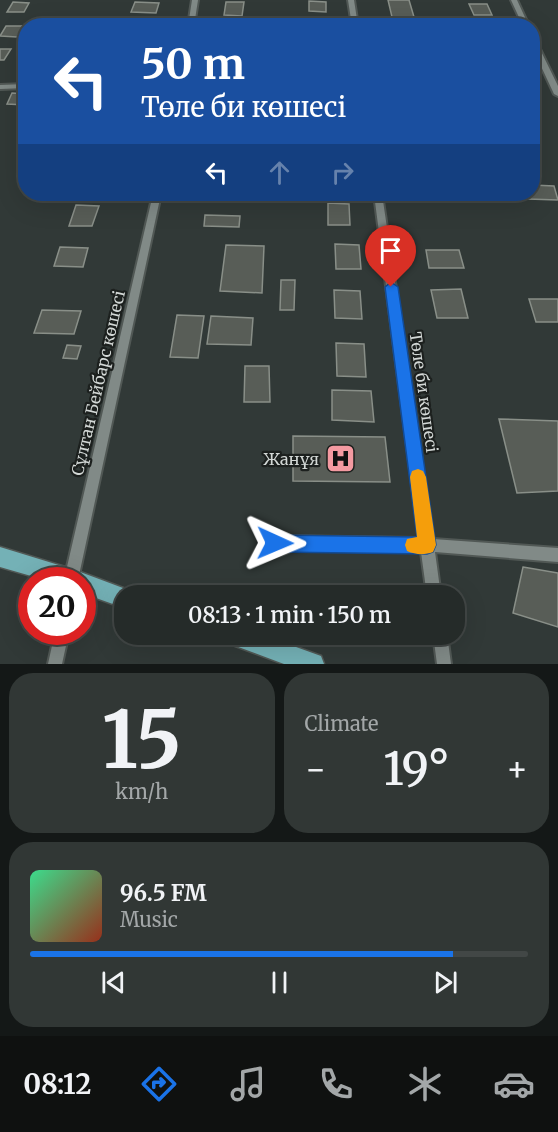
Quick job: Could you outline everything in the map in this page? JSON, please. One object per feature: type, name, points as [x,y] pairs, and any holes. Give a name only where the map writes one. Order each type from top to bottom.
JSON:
[{"type":"main road","points":[[0,557],[31,567]]},
{"type":"main road","points":[[96,588],[114,595]]},
{"type":"main road","points":[[260,645],[313,664]]},
{"type":"street","points":[[192,18],[195,0]]},
{"type":"street","points":[[351,0],[354,18]]},
{"type":"street","points":[[514,0],[522,18]]},
{"type":"street","points":[[540,56],[558,94]]},
{"type":"street","points":[[0,87],[18,86]]},
{"type":"street","name":"Сұлтан Бейбарс көшесі","points":[[78,567],[156,201]]},
{"type":"street","name":"Төле би көшесі","points":[[379,201],[432,585]]},
{"type":"street","points":[[275,543],[427,545],[558,555]]},
{"type":"street","points":[[55,664],[59,645]]},
{"type":"street","points":[[441,645],[444,664]]},
{"type":"building","points":[[388,0],[409,0],[414,17],[392,17]]},
{"type":"building","points":[[309,1],[326,2],[326,12],[309,11]]},
{"type":"building","points":[[13,2],[29,3],[24,12],[7,12]]},
{"type":"building","points":[[135,2],[159,3],[156,13],[131,12]]},
{"type":"building","points":[[226,2],[244,2],[242,16],[224,15]]},
{"type":"building","points":[[469,4],[487,4],[492,15],[474,15]]},
{"type":"building","points":[[6,26],[18,26],[17,37],[0,36]]},
{"type":"building","points":[[0,49],[11,49],[4,60],[0,60]]},
{"type":"building","points":[[12,93],[18,93],[18,105],[7,104]]},
{"type":"building","points":[[540,185],[554,186],[558,200],[540,199]]},
{"type":"building","points":[[328,203],[349,204],[350,225],[328,225]]},
{"type":"building","points":[[76,205],[99,206],[92,226],[69,226]]},
{"type":"building","points":[[205,215],[240,216],[239,227],[204,226]]},
{"type":"building","points":[[335,244],[359,245],[361,269],[336,269]]},
{"type":"building","points":[[226,245],[264,246],[262,293],[220,291]]},
{"type":"building","points":[[60,247],[88,248],[83,267],[54,266]]},
{"type":"building","points":[[426,250],[459,250],[464,268],[429,268]]},
{"type":"building","points":[[281,280],[295,280],[294,310],[280,310]]},
{"type":"building","points":[[461,289],[468,318],[437,318],[431,290]]},
{"type":"building","points":[[334,290],[360,291],[362,319],[335,318]]},
{"type":"building","points":[[529,299],[558,299],[558,322],[536,322]]},
{"type":"building","points":[[42,310],[81,311],[74,334],[34,333]]},
{"type":"building","points":[[177,315],[204,316],[198,358],[170,357]]},
{"type":"building","points":[[211,316],[253,318],[251,345],[207,344]]},
{"type":"building","points":[[336,343],[364,344],[366,377],[337,376]]},
{"type":"building","points":[[67,345],[81,346],[77,359],[63,358]]},
{"type":"building","points":[[245,366],[269,366],[270,402],[244,402]]},
{"type":"building","points":[[332,390],[371,391],[374,422],[332,420]]},
{"type":"building","points":[[499,419],[558,421],[558,491],[517,493]]},
{"type":"building","name":"Жанұя","points":[[293,436],[385,437],[390,482],[293,481]]},
{"type":"building","points":[[523,567],[558,573],[558,627],[513,613]]},
{"type":"slow traffic","points":[[413,545],[427,545],[418,477]]},
{"type":"place","name":"Жанұя","points":[[340,459]]},
{"type":"route","points":[[275,543],[427,545],[391,287]]}]
